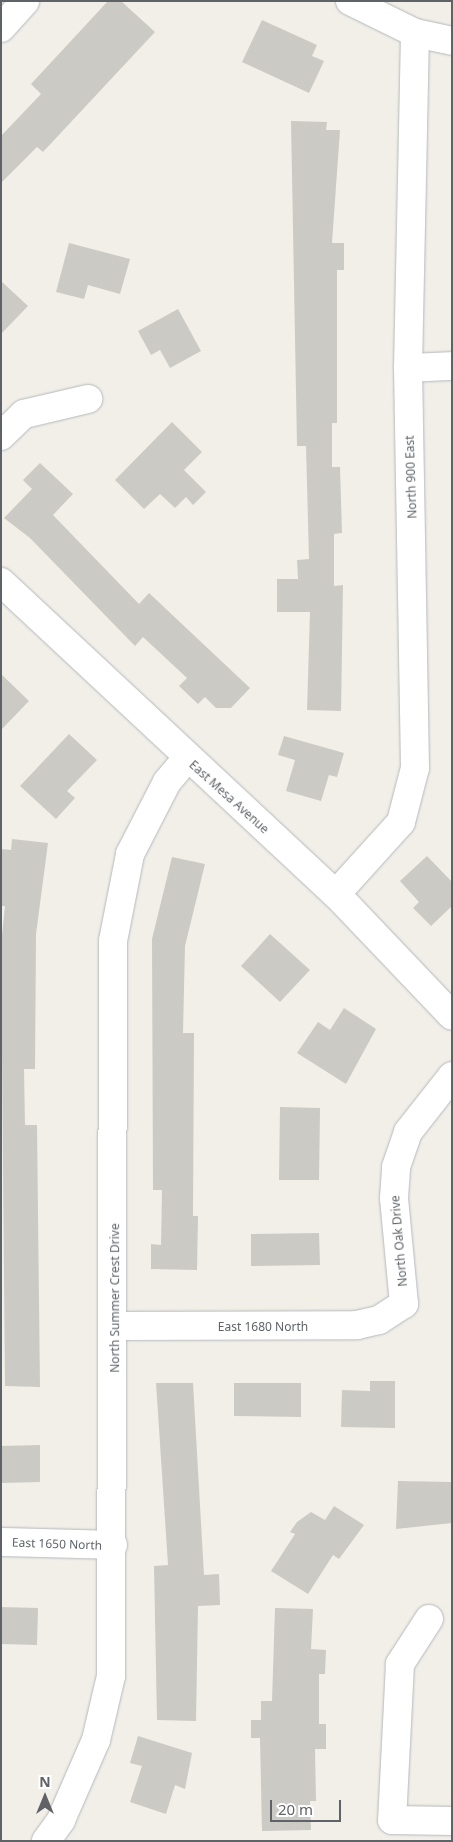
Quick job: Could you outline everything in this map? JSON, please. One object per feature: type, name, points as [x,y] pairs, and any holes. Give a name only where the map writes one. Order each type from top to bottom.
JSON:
[{"type":"street","points":[[1,28],[25,1]]},
{"type":"street","points":[[350,1],[415,34],[452,41]]},
{"type":"street","name":"North 900 East","points":[[336,894],[400,822],[415,768],[408,368],[415,34]]},
{"type":"street","points":[[408,368],[452,366]]},
{"type":"street","points":[[1,436],[24,414],[88,399]]},
{"type":"street","name":"East Mesa Avenue","points":[[1,582],[187,758],[336,894],[452,1016]]},
{"type":"street","name":"North Summer Crest Drive","points":[[46,1841],[81,1776],[107,1701],[115,1629],[113,1545],[115,1326],[113,941],[130,854],[166,782],[187,758]]},
{"type":"street","name":"North Oak Drive","points":[[404,1304],[394,1198],[396,1167],[408,1132],[452,1076]]},
{"type":"street","name":"East 1680 North","points":[[115,1326],[357,1325],[379,1320],[404,1304]]},
{"type":"street","name":"East 1650 North","points":[[1,1542],[113,1545]]},
{"type":"street","points":[[429,1619],[400,1664],[392,1820],[452,1821]]},
{"type":"building","points":[[108,1],[121,1],[155,32],[43,152],[37,147],[1,183],[1,136],[41,94],[31,84]]},
{"type":"building","points":[[262,20],[317,45],[312,56],[324,61],[309,93],[242,62]]},
{"type":"building","points":[[291,121],[327,122],[326,130],[340,130],[332,243],[344,243],[344,270],[337,270],[337,423],[332,423],[332,467],[340,467],[342,533],[334,534],[334,586],[343,585],[341,711],[307,710],[310,612],[277,612],[277,579],[298,579],[297,560],[309,559],[306,446],[297,446]]},
{"type":"building","points":[[69,243],[130,259],[120,294],[88,285],[84,299],[56,292]]},
{"type":"building","points":[[1,281],[28,306],[1,334]]},
{"type":"building","points":[[178,309],[201,351],[170,368],[160,350],[151,355],[138,331]]},
{"type":"building","points":[[172,422],[202,452],[184,470],[206,492],[193,505],[186,497],[175,508],[160,494],[144,509],[115,480]]},
{"type":"building","points":[[40,463],[73,494],[53,515],[139,604],[149,593],[250,688],[231,708],[216,708],[205,697],[198,704],[179,686],[187,678],[143,637],[135,646],[30,538],[4,518],[32,489],[23,480]]},
{"type":"building","points":[[1,674],[29,701],[1,730]]},
{"type":"building","points":[[69,734],[97,760],[67,791],[75,798],[56,819],[20,786]]},
{"type":"building","points":[[284,736],[344,753],[337,777],[329,775],[321,801],[286,791],[295,760],[278,755]]},
{"type":"building","points":[[12,839],[48,843],[36,934],[35,1069],[24,1069],[25,1125],[37,1125],[40,1387],[5,1386],[1,945],[5,906],[1,906],[1,849],[11,850]]},
{"type":"building","points":[[427,856],[452,882],[452,906],[431,926],[413,908],[419,902],[400,881]]},
{"type":"building","points":[[172,857],[205,864],[185,946],[183,1033],[194,1033],[193,1216],[198,1216],[197,1270],[151,1269],[151,1244],[161,1245],[162,1190],[153,1190],[152,939]]},
{"type":"building","points":[[270,934],[310,970],[280,1002],[241,966]]},
{"type":"building","points":[[344,1008],[376,1029],[346,1084],[297,1053],[318,1022],[330,1030]]},
{"type":"building","points":[[280,1107],[320,1108],[319,1180],[279,1180]]},
{"type":"building","points":[[319,1233],[320,1265],[251,1266],[251,1234]]},
{"type":"building","points":[[370,1381],[395,1381],[395,1428],[341,1427],[342,1390],[370,1391]]},
{"type":"building","points":[[156,1383],[193,1383],[204,1575],[219,1574],[220,1605],[198,1606],[196,1721],[157,1720],[154,1566],[168,1565]]},
{"type":"building","points":[[234,1383],[301,1383],[301,1417],[234,1416]]},
{"type":"building","points":[[40,1445],[40,1482],[1,1483],[1,1446]]},
{"type":"building","points":[[398,1481],[452,1482],[452,1523],[396,1529]]},
{"type":"building","points":[[334,1506],[364,1525],[339,1559],[333,1555],[308,1594],[271,1571],[295,1534],[290,1532],[297,1522],[311,1512],[325,1520]]},
{"type":"building","points":[[1,1607],[38,1608],[37,1645],[1,1644]]},
{"type":"building","points":[[275,1608],[313,1609],[311,1649],[326,1650],[325,1674],[319,1674],[319,1724],[326,1724],[326,1749],[315,1749],[316,1801],[310,1801],[311,1830],[262,1831],[260,1738],[251,1738],[251,1720],[261,1720],[261,1701],[272,1701]]},
{"type":"building","points":[[138,1736],[192,1753],[185,1789],[175,1785],[166,1814],[130,1802],[142,1766],[130,1763]]}]
